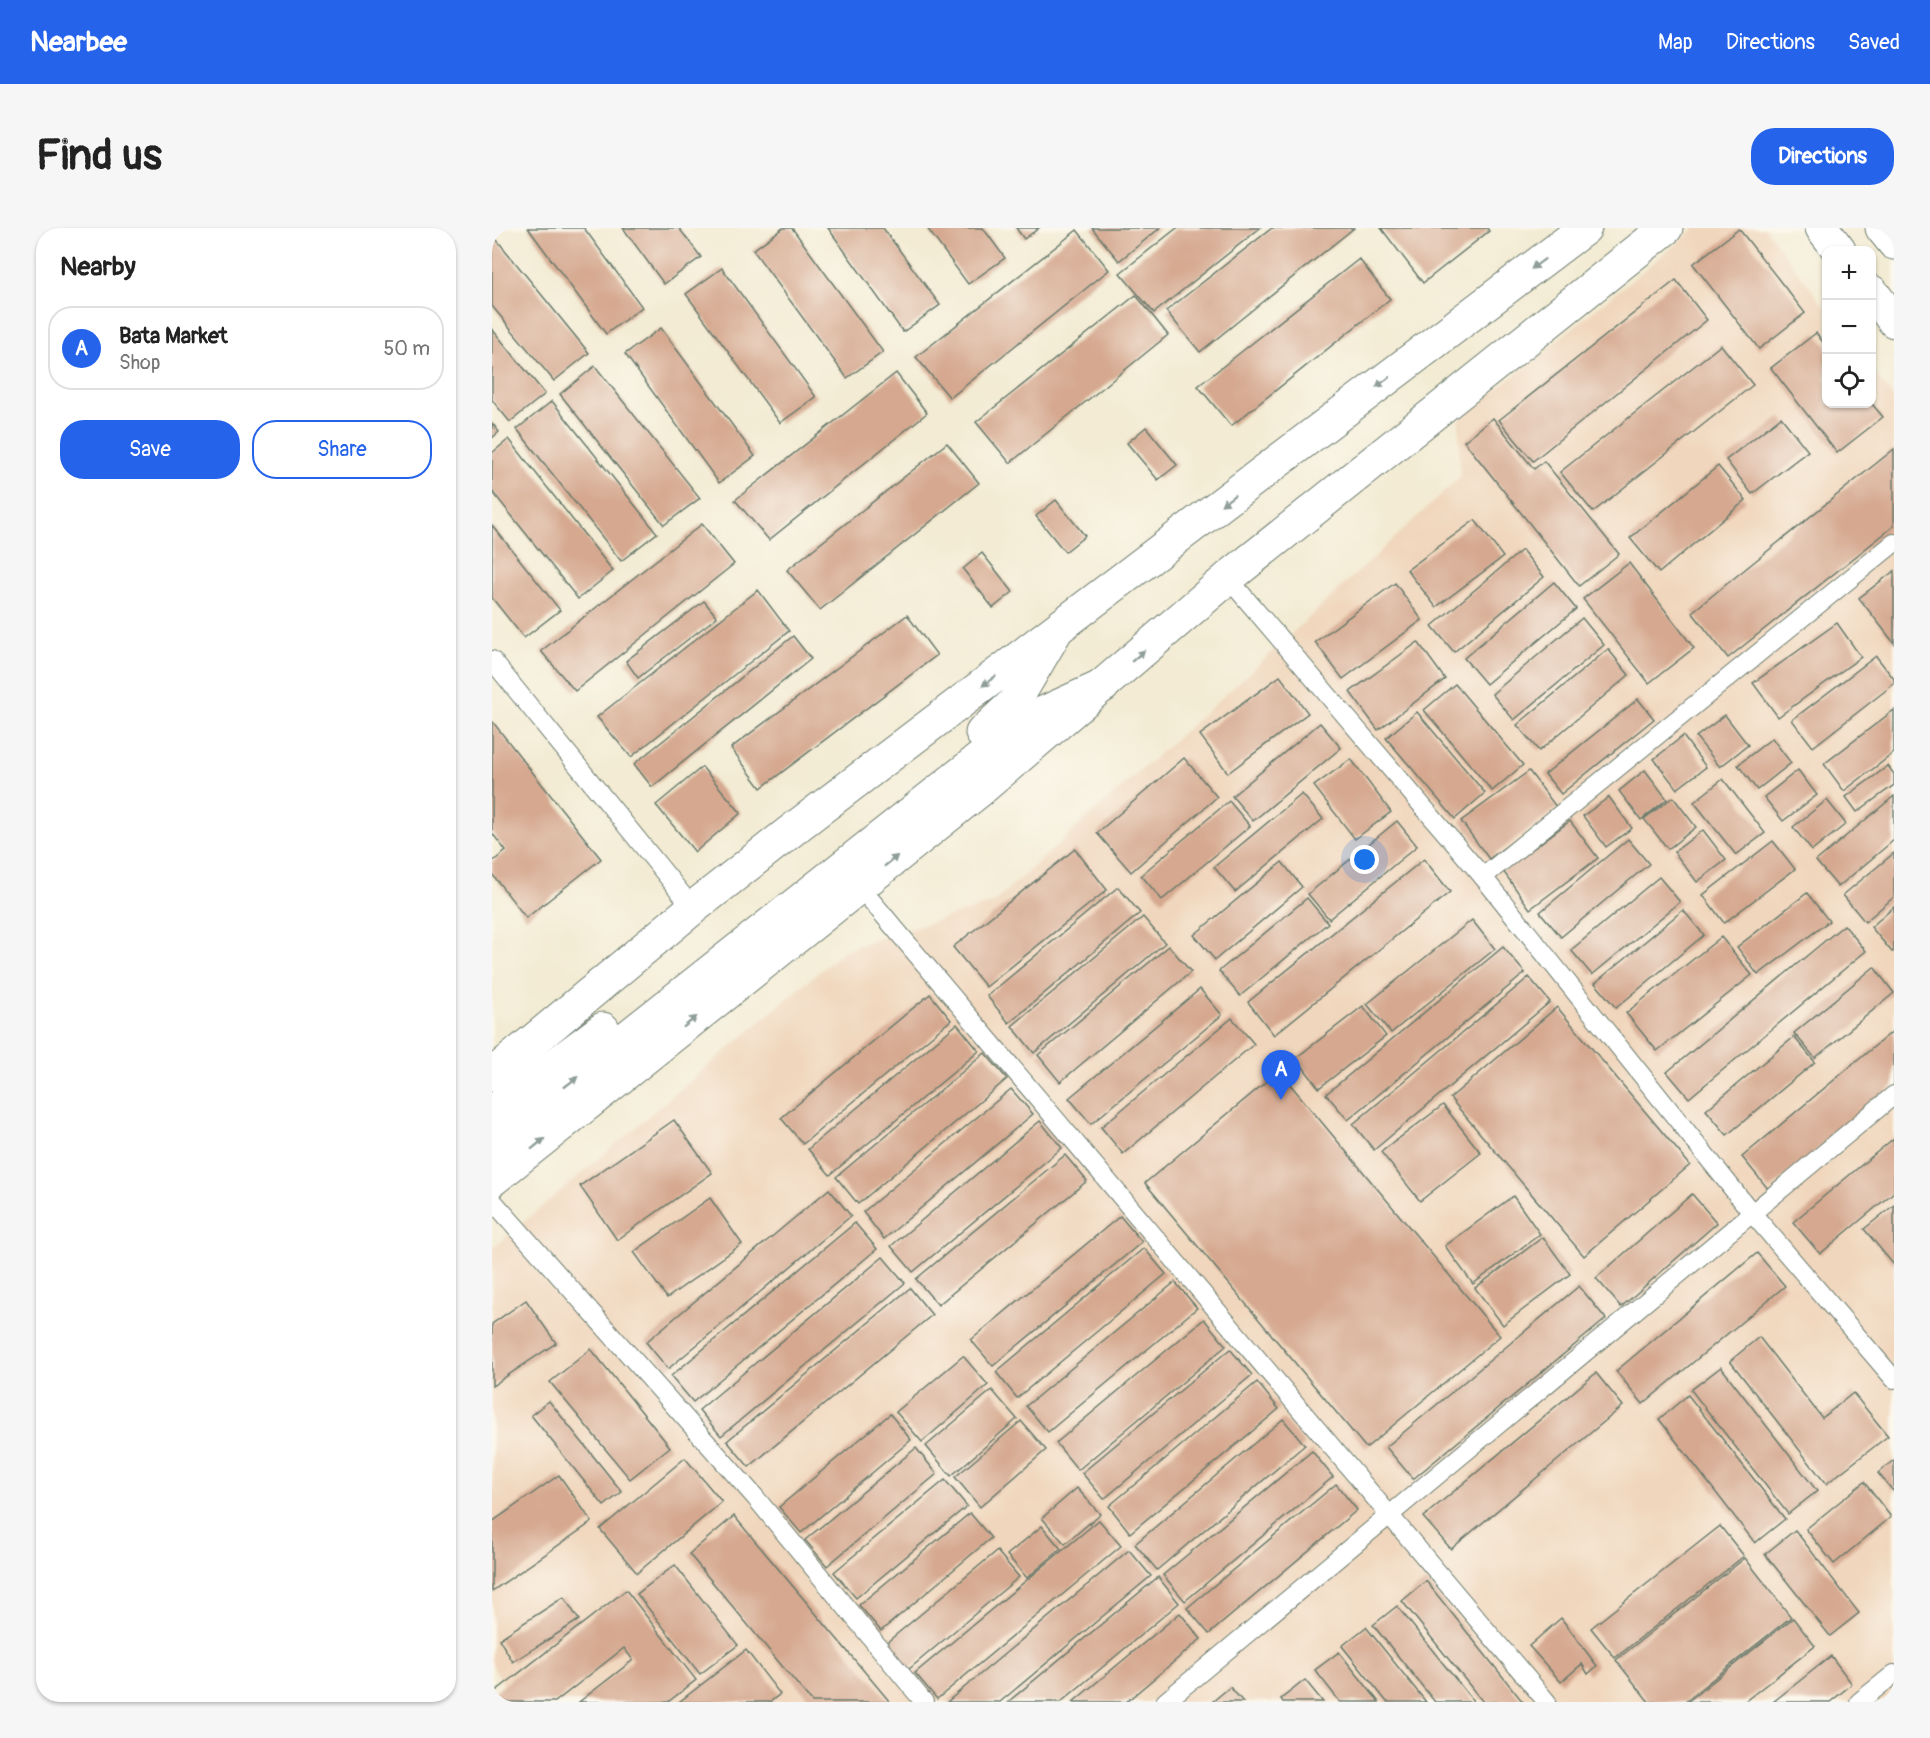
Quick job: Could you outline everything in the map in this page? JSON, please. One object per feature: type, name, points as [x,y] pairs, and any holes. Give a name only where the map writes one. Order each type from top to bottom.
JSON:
[{"type":"main road","points":[[492,1075],[693,908],[1585,228]]},
{"type":"main road","points":[[492,1180],[980,790],[1228,578],[1666,228]]},
{"type":"main road","points":[[1822,228],[1836,246]]},
{"type":"main road","points":[[1882,228],[1894,243]]},
{"type":"main road","points":[[1876,297],[1894,321]]},
{"type":"main road","points":[[492,1144],[969,758],[1014,704],[1056,631]]},
{"type":"main road","points":[[492,1112],[969,758],[1030,719],[1103,686]]},
{"type":"lane","points":[[1483,877],[1894,543]]},
{"type":"lane","points":[[1228,578],[1483,877],[1752,1214],[1894,1379]]},
{"type":"lane","points":[[492,660],[693,908]]},
{"type":"lane","points":[[859,886],[1547,1702]]},
{"type":"lane","points":[[1165,1702],[1894,1095]]},
{"type":"lane","points":[[492,1200],[755,1497],[924,1702]]},
{"type":"lane","points":[[1859,1702],[1894,1674]]},
{"type":"shaded area","points":[[1696,228],[1765,228],[1822,304],[1822,408],[1876,408],[1876,374],[1894,399],[1894,1702],[513,1702],[492,1665],[492,1249],[845,950],[993,903],[1256,667],[1460,477],[1459,420]]},
{"type":"building","points":[[528,228],[584,228],[642,307],[606,334]]},
{"type":"building","points":[[623,228],[679,228],[701,257],[664,284]]},
{"type":"building","points":[[783,228],[792,228],[883,352],[847,378],[753,250]]},
{"type":"building","points":[[828,228],[883,228],[940,305],[903,332]]},
{"type":"building","points":[[927,228],[983,228],[1005,258],[968,284]]},
{"type":"building","points":[[1016,228],[1039,228],[1024,239]]},
{"type":"building","points":[[1092,228],[1160,228],[1119,261]]},
{"type":"building","points":[[1177,228],[1260,228],[1154,313],[1120,273]]},
{"type":"building","points":[[1272,228],[1354,228],[1200,352],[1166,311]]},
{"type":"building","points":[[1381,228],[1487,228],[1489,231],[1423,283]]},
{"type":"building","points":[[1739,229],[1805,313],[1759,349],[1693,264]]},
{"type":"building","points":[[1077,230],[1109,270],[950,398],[916,357]]},
{"type":"building","points":[[492,234],[589,353],[554,381],[492,306]]},
{"type":"building","points":[[1359,259],[1390,299],[1231,426],[1198,386]]},
{"type":"building","points":[[722,268],[816,397],[780,423],[686,294]]},
{"type":"building","points":[[1676,280],[1707,320],[1533,461],[1499,420]]},
{"type":"building","points":[[1136,295],[1168,335],[1010,463],[976,422]]},
{"type":"building","points":[[661,328],[755,456],[719,483],[625,354]]},
{"type":"building","points":[[492,329],[545,394],[510,422],[492,400]]},
{"type":"building","points":[[1816,333],[1822,341],[1822,408],[1875,408],[1883,417],[1837,453],[1771,368]]},
{"type":"building","points":[[1721,345],[1753,385],[1593,512],[1560,472]]},
{"type":"building","points":[[595,366],[700,498],[664,525],[560,394]]},
{"type":"building","points":[[896,373],[927,413],[769,540],[735,500]]},
{"type":"building","points":[[552,401],[657,533],[621,561],[517,429]]},
{"type":"building","points":[[1781,417],[1808,451],[1752,494],[1726,460]]},
{"type":"building","points":[[1493,418],[1534,469],[1544,461],[1619,554],[1579,586],[1464,441]]},
{"type":"building","points":[[492,423],[499,432],[492,438]]},
{"type":"building","points":[[1146,427],[1177,465],[1158,480],[1127,443]]},
{"type":"building","points":[[509,439],[613,571],[578,599],[492,491],[492,453]]},
{"type":"building","points":[[947,443],[979,483],[820,610],[787,570]]},
{"type":"building","points":[[1894,449],[1894,526],[1728,658],[1692,612]]},
{"type":"building","points":[[1718,466],[1746,500],[1659,573],[1630,538]]},
{"type":"building","points":[[1056,500],[1085,536],[1065,552],[1036,516]]},
{"type":"building","points":[[1475,520],[1503,557],[1436,607],[1407,570]]},
{"type":"building","points":[[702,524],[734,564],[575,691],[541,651]]},
{"type":"building","points":[[492,525],[560,610],[524,638],[492,598]]},
{"type":"building","points":[[1522,550],[1544,577],[1454,652],[1432,626]]},
{"type":"building","points":[[982,553],[1013,592],[993,608],[963,569]]},
{"type":"building","points":[[1629,563],[1694,648],[1649,683],[1583,599]]},
{"type":"building","points":[[1894,571],[1894,643],[1859,598]]},
{"type":"building","points":[[1554,582],[1576,609],[1486,684],[1464,658]]},
{"type":"building","points":[[1395,583],[1422,620],[1343,679],[1315,642]]},
{"type":"building","points":[[758,590],[789,631],[631,757],[597,717]]},
{"type":"building","points":[[704,601],[717,617],[638,678],[626,661]]},
{"type":"building","points":[[907,615],[937,655],[761,788],[731,748]]},
{"type":"building","points":[[1582,618],[1604,645],[1514,720],[1492,694]]},
{"type":"building","points":[[1837,623],[1861,657],[1778,717],[1753,683]]},
{"type":"building","points":[[793,636],[811,659],[652,787],[634,764]]},
{"type":"building","points":[[1418,642],[1445,679],[1378,730],[1350,692]]},
{"type":"building","points":[[1608,649],[1629,675],[1539,751],[1517,725]]},
{"type":"building","points":[[1876,656],[1894,679],[1894,684],[1813,747],[1792,720]]},
{"type":"building","points":[[1280,676],[1308,713],[1228,773],[1200,735]]},
{"type":"building","points":[[1455,684],[1523,765],[1492,791],[1424,710]]},
{"type":"building","points":[[1638,699],[1654,719],[1561,794],[1545,774]]},
{"type":"building","points":[[1894,710],[1894,753],[1844,791],[1824,764]]},
{"type":"building","points":[[1417,712],[1485,793],[1455,819],[1386,738]]},
{"type":"building","points":[[1725,715],[1748,745],[1720,767],[1696,737]]},
{"type":"building","points":[[492,721],[601,859],[526,918],[492,874],[492,862],[506,851],[492,833]]},
{"type":"building","points":[[1320,723],[1341,748],[1253,821],[1232,796]]},
{"type":"building","points":[[1683,736],[1706,767],[1677,789],[1654,759]]},
{"type":"building","points":[[1772,738],[1791,763],[1757,790],[1738,765]]},
{"type":"building","points":[[1184,758],[1217,797],[1131,872],[1097,833]]},
{"type":"building","points":[[1351,759],[1391,812],[1355,839],[1314,786]]},
{"type":"building","points":[[1888,766],[1894,774],[1894,785],[1857,812],[1846,797]]},
{"type":"building","points":[[702,767],[741,813],[695,852],[656,805]]},
{"type":"building","points":[[1645,770],[1667,799],[1641,820],[1619,791]]},
{"type":"building","points":[[1798,770],[1817,795],[1783,821],[1764,797]]},
{"type":"building","points":[[1529,771],[1557,808],[1489,859],[1461,821]]},
{"type":"building","points":[[1723,779],[1765,833],[1736,855],[1694,802]]},
{"type":"building","points":[[1302,794],[1323,819],[1235,892],[1214,867]]},
{"type":"building","points":[[1894,796],[1894,840],[1838,887],[1816,861]]},
{"type":"building","points":[[1609,797],[1632,828],[1606,847],[1583,816]]},
{"type":"building","points":[[1673,797],[1696,827],[1668,849],[1644,819]]},
{"type":"building","points":[[1827,800],[1846,824],[1812,851],[1793,827]]},
{"type":"building","points":[[1229,801],[1250,826],[1162,900],[1141,875]]},
{"type":"building","points":[[1397,821],[1417,846],[1329,919],[1308,894]]},
{"type":"building","points":[[1570,821],[1598,858],[1530,909],[1503,871]]},
{"type":"building","points":[[1703,830],[1726,860],[1697,882],[1674,852]]},
{"type":"building","points":[[1628,839],[1649,864],[1561,937],[1540,912]]},
{"type":"building","points":[[1773,841],[1795,869],[1724,923],[1703,895]]},
{"type":"building","points":[[1075,849],[1107,890],[986,987],[953,947]]},
{"type":"building","points":[[1894,853],[1894,897],[1865,922],[1843,895]]},
{"type":"building","points":[[1424,859],[1450,892],[1274,1035],[1248,1002]]},
{"type":"building","points":[[1282,862],[1302,887],[1215,960],[1194,935]]},
{"type":"building","points":[[1659,877],[1680,902],[1592,975],[1571,950]]},
{"type":"building","points":[[1118,887],[1140,913],[1009,1023],[987,996]]},
{"type":"building","points":[[1807,893],[1829,921],[1758,975],[1737,947]]},
{"type":"building","points":[[1307,898],[1328,923],[1240,996],[1219,971]]},
{"type":"building","points":[[1894,907],[1894,951],[1892,952],[1871,927]]},
{"type":"building","points":[[1683,910],[1704,935],[1616,1008],[1595,983]]},
{"type":"building","points":[[1143,917],[1165,943],[1034,1053],[1012,1026]]},
{"type":"building","points":[[1472,920],[1495,949],[1391,1033],[1367,1004]]},
{"type":"building","points":[[1844,925],[1866,951],[1689,1098],[1667,1072]]},
{"type":"building","points":[[1721,937],[1752,975],[1657,1051],[1626,1013]]},
{"type":"building","points":[[1169,946],[1191,972],[1060,1082],[1038,1055]]},
{"type":"building","points":[[1503,947],[1525,973],[1348,1120],[1326,1094]]},
{"type":"building","points":[[1874,967],[1894,993],[1815,1058],[1794,1033]]},
{"type":"building","points":[[1529,977],[1550,1002],[1374,1150],[1353,1124]]},
{"type":"building","points":[[1200,989],[1222,1015],[1091,1124],[1069,1098]]},
{"type":"building","points":[[930,994],[951,1020],[803,1144],[781,1118]]},
{"type":"building","points":[[1363,1006],[1386,1036],[1319,1088],[1296,1058]]},
{"type":"building","points":[[1557,1007],[1690,1165],[1584,1256],[1450,1098]]},
{"type":"building","points":[[1232,1018],[1254,1044],[1123,1154],[1101,1127]]},
{"type":"building","points":[[957,1024],[979,1051],[830,1175],[808,1149]]},
{"type":"building","points":[[1894,1030],[1894,1085],[1769,1190],[1742,1157]]},
{"type":"building","points":[[1794,1037],[1815,1062],[1727,1135],[1706,1110]]},
{"type":"building","points":[[985,1053],[1007,1079],[858,1204],[836,1177]]},
{"type":"building","points":[[1279,1071],[1500,1336],[1366,1448],[1145,1183]]},
{"type":"building","points":[[1011,1089],[1033,1114],[884,1239],[863,1212]]},
{"type":"building","points":[[1443,1105],[1481,1153],[1420,1201],[1381,1152]]},
{"type":"building","points":[[674,1120],[712,1173],[617,1240],[580,1186]]},
{"type":"building","points":[[1040,1121],[1062,1148],[913,1272],[891,1246]]},
{"type":"building","points":[[1894,1138],[1894,1192],[1820,1254],[1793,1222]]},
{"type":"building","points":[[1065,1155],[1087,1181],[938,1305],[916,1279]]},
{"type":"building","points":[[829,1189],[851,1216],[668,1369],[646,1342]]},
{"type":"building","points":[[1692,1194],[1717,1223],[1621,1307],[1596,1278]]},
{"type":"building","points":[[1513,1196],[1540,1234],[1473,1284],[1445,1246]]},
{"type":"building","points":[[710,1198],[742,1244],[667,1298],[634,1252]]},
{"type":"building","points":[[1894,1205],[1894,1265],[1864,1229]]},
{"type":"building","points":[[1120,1216],[1142,1242],[993,1366],[971,1340]]},
{"type":"building","points":[[855,1223],[877,1249],[693,1402],[671,1376]]},
{"type":"building","points":[[1543,1237],[1570,1274],[1503,1325],[1475,1288]]},
{"type":"building","points":[[1144,1248],[1166,1274],[1017,1398],[996,1372]]},
{"type":"building","points":[[1757,1253],[1785,1286],[1643,1404],[1616,1371]]},
{"type":"building","points":[[883,1257],[905,1283],[721,1436],[699,1410]]},
{"type":"building","points":[[1175,1282],[1197,1308],[1048,1432],[1026,1406]]},
{"type":"building","points":[[1579,1286],[1606,1319],[1413,1479],[1386,1447]]},
{"type":"building","points":[[910,1288],[932,1315],[749,1467],[727,1441]]},
{"type":"building","points":[[526,1300],[556,1343],[492,1386],[492,1324]]},
{"type":"building","points":[[1204,1319],[1226,1346],[1078,1470],[1056,1443]]},
{"type":"building","points":[[1759,1337],[1822,1418],[1853,1393],[1888,1436],[1826,1484],[1730,1361]]},
{"type":"building","points":[[591,1349],[670,1447],[630,1479],[550,1382]]},
{"type":"building","points":[[1230,1349],[1252,1375],[1104,1499],[1082,1473]]},
{"type":"building","points":[[963,1356],[988,1385],[922,1442],[896,1412]]},
{"type":"building","points":[[1721,1367],[1817,1491],[1788,1514],[1691,1390]]},
{"type":"building","points":[[1596,1373],[1623,1406],[1451,1549],[1423,1517]]},
{"type":"building","points":[[1257,1382],[1279,1409],[1130,1533],[1109,1506]]},
{"type":"building","points":[[992,1390],[1017,1419],[951,1476],[926,1446]]},
{"type":"building","points":[[1688,1395],[1785,1519],[1755,1543],[1659,1419]]},
{"type":"building","points":[[549,1401],[622,1492],[604,1506],[531,1415]]},
{"type":"building","points":[[890,1414],[911,1440],[801,1533],[779,1507]]},
{"type":"building","points":[[1283,1419],[1305,1445],[1157,1570],[1135,1544]]},
{"type":"building","points":[[1021,1421],[1046,1450],[980,1507],[955,1477]]},
{"type":"building","points":[[916,1448],[937,1474],[827,1566],[805,1540]]},
{"type":"building","points":[[1312,1451],[1333,1477],[1185,1601],[1163,1575]]},
{"type":"building","points":[[685,1458],[722,1502],[637,1573],[600,1529]]},
{"type":"building","points":[[1894,1460],[1894,1492],[1878,1473]]},
{"type":"building","points":[[559,1475],[592,1522],[492,1591],[492,1522]]},
{"type":"building","points":[[945,1480],[967,1506],[856,1598],[834,1572]]},
{"type":"building","points":[[1864,1482],[1891,1517],[1834,1564],[1806,1529]]},
{"type":"building","points":[[1336,1484],[1357,1510],[1209,1634],[1187,1608]]},
{"type":"building","points":[[1077,1488],[1100,1514],[1065,1544],[1042,1518]]},
{"type":"building","points":[[970,1513],[991,1538],[881,1631],[859,1605]]},
{"type":"building","points":[[734,1516],[890,1702],[812,1702],[689,1554]]},
{"type":"building","points":[[1099,1520],[1121,1546],[937,1699],[915,1673]]},
{"type":"building","points":[[1042,1526],[1061,1549],[1027,1578],[1007,1555]]},
{"type":"building","points":[[1720,1526],[1744,1556],[1615,1658],[1591,1628]]},
{"type":"building","points":[[1795,1530],[1859,1613],[1830,1636],[1765,1554]]},
{"type":"building","points":[[1129,1550],[1151,1576],[1000,1702],[947,1702]]},
{"type":"building","points":[[997,1551],[1019,1577],[908,1670],[886,1643]]},
{"type":"building","points":[[1745,1558],[1791,1617],[1684,1702],[1649,1702],[1616,1660]]},
{"type":"building","points":[[675,1565],[738,1645],[700,1674],[637,1594]]},
{"type":"building","points":[[1158,1577],[1179,1603],[1061,1702],[1008,1702]]},
{"type":"building","points":[[1426,1581],[1523,1702],[1483,1702],[1402,1601]]},
{"type":"building","points":[[626,1590],[696,1680],[668,1702],[579,1702],[633,1660],[624,1648],[555,1702],[497,1702],[492,1694]]},
{"type":"building","points":[[564,1597],[579,1620],[513,1662],[499,1639]]},
{"type":"building","points":[[1397,1606],[1474,1702],[1435,1702],[1373,1625]]},
{"type":"building","points":[[1180,1613],[1201,1639],[1126,1702],[1073,1702]]},
{"type":"building","points":[[1561,1618],[1597,1666],[1588,1674],[1582,1664],[1561,1682],[1529,1646]]},
{"type":"building","points":[[1793,1618],[1815,1646],[1744,1702],[1687,1702]]},
{"type":"building","points":[[1366,1627],[1426,1702],[1387,1702],[1342,1646]]},
{"type":"building","points":[[746,1650],[780,1694],[770,1702],[679,1702]]},
{"type":"building","points":[[1339,1652],[1379,1702],[1340,1702],[1315,1670]]},
{"type":"building","points":[[1831,1656],[1852,1684],[1830,1702],[1773,1702]]},
{"type":"building","points":[[1305,1680],[1323,1702],[1283,1702],[1281,1699]]},
{"type":"building","points":[[1230,1687],[1243,1702],[1212,1702]]},
{"type":"place","name":"Bata Market","points":[[1281,1100]]}]
